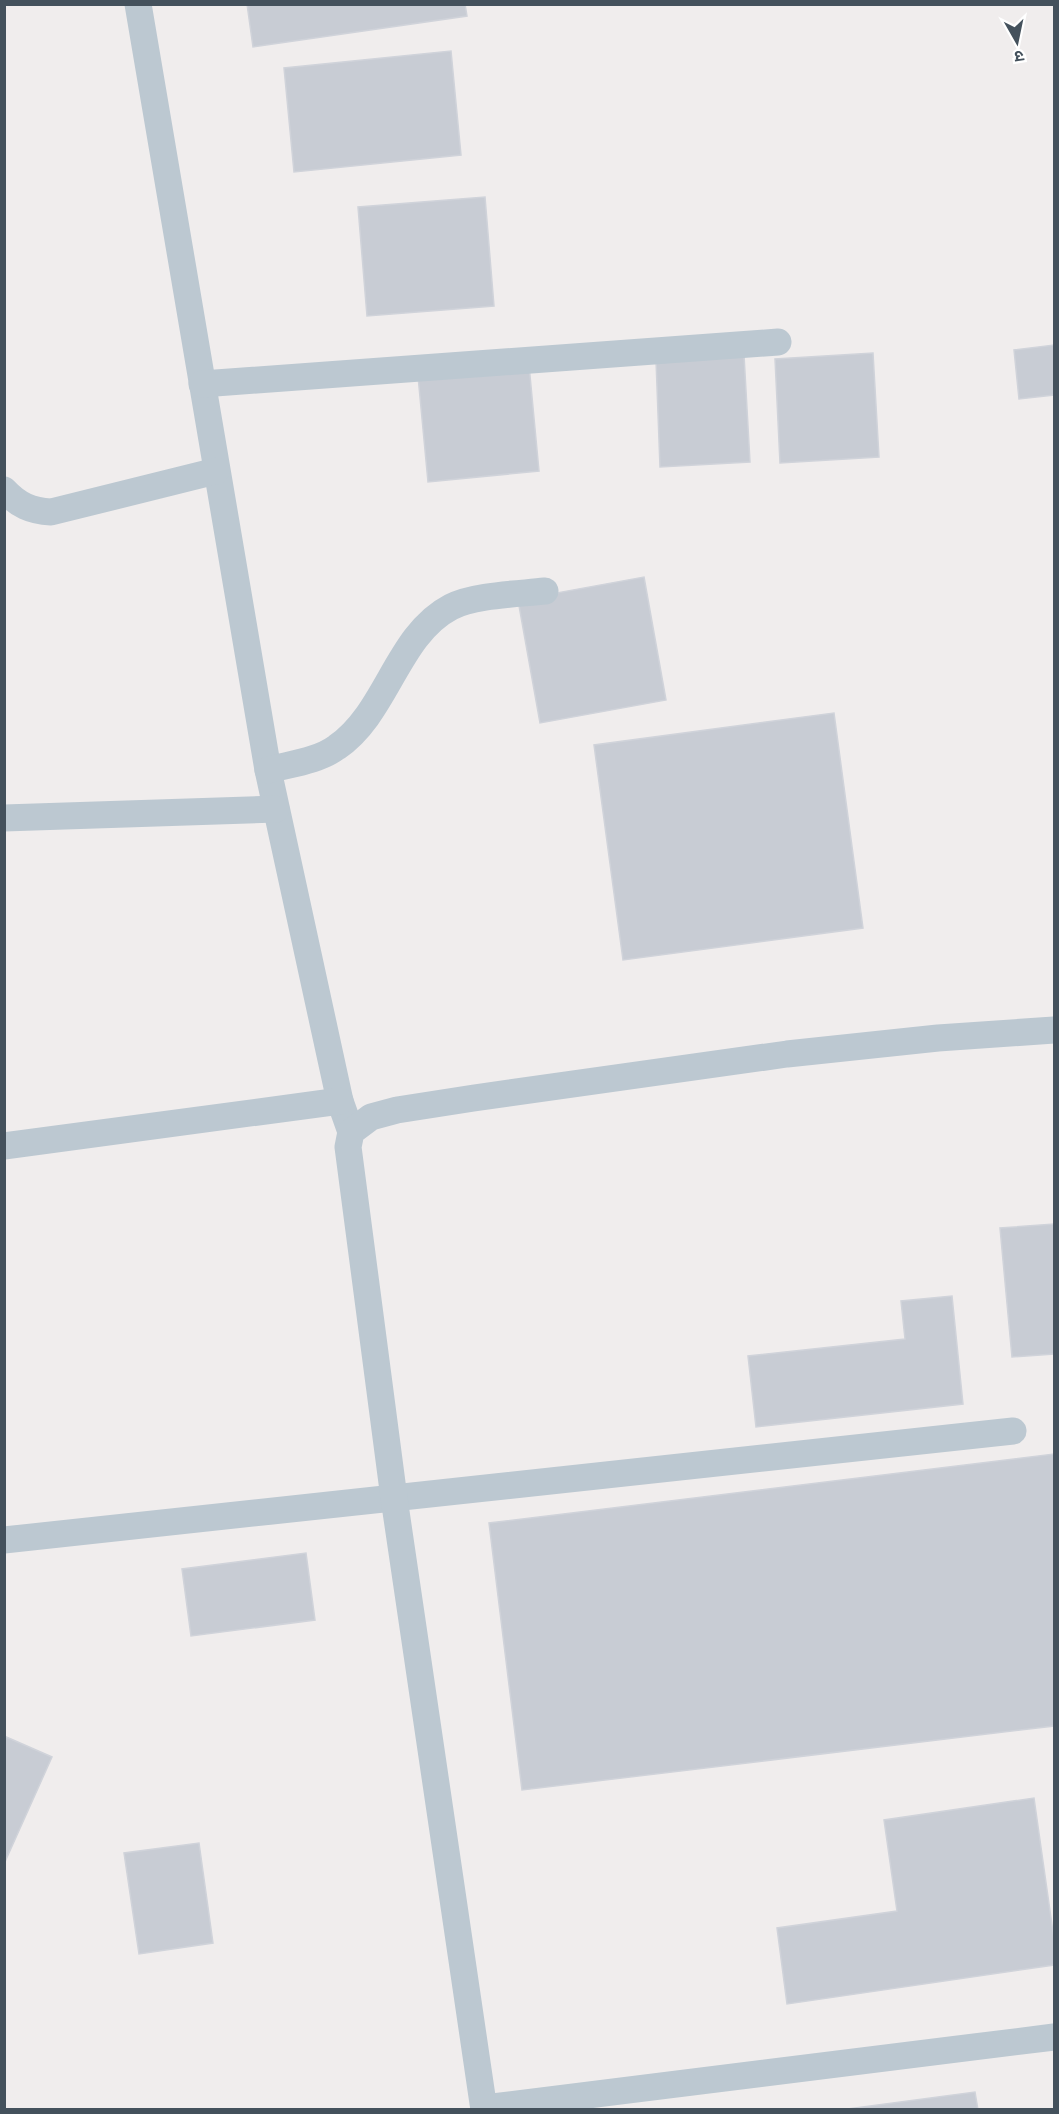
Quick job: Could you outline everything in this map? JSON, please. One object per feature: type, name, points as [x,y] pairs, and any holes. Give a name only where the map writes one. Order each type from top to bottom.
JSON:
[{"type":"street","points":[[138,4],[268,770],[340,1101],[351,1132],[348,1146],[394,1498],[484,2109],[1054,2037]]},
{"type":"street","points":[[202,384],[777,342]]},
{"type":"street","points":[[4,490],[27,508],[51,512],[216,471]]},
{"type":"street","points":[[268,770],[318,756],[336,748],[350,737],[365,722],[416,639],[440,613],[465,601],[545,591]]},
{"type":"street","points":[[4,818],[276,809]]},
{"type":"street","points":[[351,1132],[371,1117],[474,1098],[788,1054],[938,1038],[1054,1030]]},
{"type":"street","points":[[4,1146],[340,1101]]},
{"type":"street","points":[[4,1540],[1013,1431]]},
{"type":"building","points":[[247,4],[465,4],[467,16],[253,47]]},
{"type":"building","points":[[451,51],[461,155],[294,172],[284,68]]},
{"type":"building","points":[[485,197],[494,306],[367,316],[358,207]]},
{"type":"building","points":[[1054,345],[1054,395],[1019,399],[1014,350]]},
{"type":"building","points":[[873,353],[879,457],[780,463],[775,359]]},
{"type":"building","points":[[744,355],[750,462],[660,467],[656,360]]},
{"type":"building","points":[[529,365],[539,471],[428,482],[418,376]]},
{"type":"building","points":[[644,577],[666,700],[540,723],[518,600]]},
{"type":"building","points":[[834,713],[863,928],[623,960],[594,745]]},
{"type":"building","points":[[1054,1224],[1054,1354],[1012,1357],[1000,1228]]},
{"type":"building","points":[[952,1296],[963,1404],[756,1427],[748,1356],[905,1339],[901,1301]]},
{"type":"building","points":[[1054,1454],[1054,1726],[522,1790],[489,1523]]},
{"type":"building","points":[[306,1553],[315,1620],[191,1636],[182,1569]]},
{"type":"building","points":[[4,1736],[52,1757],[4,1864]]},
{"type":"building","points":[[1034,1798],[1054,1939],[1054,1965],[787,2004],[777,1928],[897,1911],[884,1820]]},
{"type":"building","points":[[199,1843],[213,1943],[139,1954],[124,1853]]},
{"type":"building","points":[[975,2092],[978,2110],[840,2110]]}]
